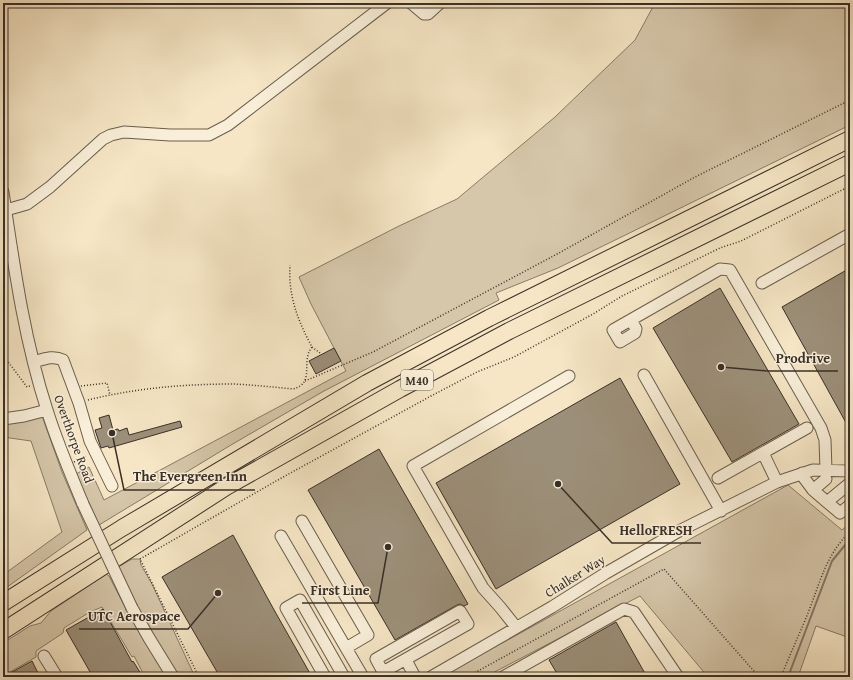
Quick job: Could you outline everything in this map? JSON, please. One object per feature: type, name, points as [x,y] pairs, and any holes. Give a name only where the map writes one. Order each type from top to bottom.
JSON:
[{"type":"highway","name":"M40","points":[[3,603],[122,528],[367,383],[488,318],[850,139]]},
{"type":"highway","name":"M40","points":[[3,632],[226,487],[400,389],[509,331],[850,163]]},
{"type":"street","points":[[6,210],[27,204],[50,187],[104,139],[111,135],[124,132],[209,136],[228,125],[387,3]]},
{"type":"street","points":[[411,3],[424,14],[428,14],[440,3]]},
{"type":"street","name":"Overthorpe Road","points":[[3,192],[16,285],[47,410],[83,504],[132,608],[173,677]]},
{"type":"street","points":[[762,283],[850,234]]},
{"type":"street","points":[[631,320],[720,269],[730,270],[821,428],[825,440],[826,474],[813,490]]},
{"type":"street","points":[[34,362],[48,357],[58,357],[63,360],[74,388],[90,441],[112,486]]},
{"type":"street","points":[[644,375],[722,511]]},
{"type":"street","points":[[516,627],[500,606],[483,588],[413,466],[569,376]]},
{"type":"street","points":[[3,419],[24,416],[47,410]]},
{"type":"street","points":[[718,478],[808,428]]},
{"type":"street","points":[[763,453],[777,482]]},
{"type":"street","name":"Chalker Way","points":[[431,677],[673,535],[777,482],[813,470],[826,474],[850,471]]},
{"type":"street","points":[[802,473],[813,490],[840,513],[850,505]]},
{"type":"street","points":[[828,502],[850,483]]},
{"type":"street","points":[[302,521],[368,635],[346,648]]},
{"type":"street","points":[[281,536],[363,677]]},
{"type":"street","points":[[325,677],[286,608],[300,600],[344,677]]},
{"type":"street","points":[[503,677],[624,609],[634,612],[678,677]]},
{"type":"street","points":[[460,611],[468,624],[406,660],[383,672],[376,659],[460,611]]},
{"type":"street","points":[[44,656],[57,677]]},
{"type":"street","points":[[406,660],[415,677]]},
{"type":"path","points":[[305,381],[372,352],[559,254],[695,177],[850,100]]},
{"type":"path","points":[[199,677],[140,559],[285,476],[431,396],[477,372],[514,357],[593,314],[622,296],[720,248],[741,241],[850,186]]},
{"type":"path","points":[[290,265],[293,300],[297,316],[312,347],[320,353]]},
{"type":"path","points":[[79,403],[147,388],[236,384],[292,389],[301,387],[305,381],[307,371],[306,360],[312,347]]},
{"type":"path","points":[[3,355],[27,387],[40,383]]},
{"type":"path","points":[[74,388],[86,384],[107,383],[110,395]]},
{"type":"path","points":[[67,465],[88,455]]},
{"type":"path","points":[[776,677],[783,672],[808,613],[828,559],[840,541],[850,532]]},
{"type":"path","points":[[467,677],[664,569],[759,677]]},
{"type":"shaded area","points":[[655,3],[850,3],[850,125],[558,268],[496,293],[499,300],[324,391],[99,525],[76,474],[89,467],[104,500],[346,371],[311,304],[299,277],[399,226],[457,199],[555,117],[635,40]]},
{"type":"shaded area","points":[[42,416],[62,472],[87,530],[3,590],[3,575],[62,532],[31,441],[3,437],[3,422]]},
{"type":"shaded area","points":[[788,485],[842,530],[850,523],[850,638],[816,626],[798,677],[708,677],[640,596],[485,677],[441,677]]},
{"type":"shaded area","points":[[132,559],[140,559],[141,565],[152,584],[195,677],[177,677],[144,620],[118,567]]},
{"type":"shaded area","points":[[106,574],[109,576],[127,611],[166,677],[145,677],[134,656],[132,657],[102,607],[90,612],[64,628],[63,633],[36,651],[36,657],[3,676],[3,643],[30,626],[41,623],[51,611]]},
{"type":"building","points":[[850,268],[850,430],[782,307]]},
{"type":"building","points":[[720,288],[799,424],[732,462],[653,328]]},
{"type":"building","points":[[334,348],[341,361],[316,374],[309,361]]},
{"type":"building","points":[[620,378],[680,484],[496,589],[436,483]]},
{"type":"building","points":[[109,415],[113,430],[118,429],[119,431],[127,428],[129,435],[180,421],[182,427],[109,448],[108,446],[101,448],[95,430],[102,428],[99,418]]},
{"type":"building","points":[[379,449],[468,604],[464,606],[460,604],[457,605],[395,640],[308,490]]},
{"type":"building","points":[[233,535],[312,677],[220,677],[162,577]]},
{"type":"building","points":[[103,609],[132,662],[133,661],[143,677],[93,677],[66,630]]},
{"type":"building","points":[[616,622],[647,677],[559,677],[549,660]]},
{"type":"building","points":[[32,661],[40,677],[3,677]]},
{"type":"waterway","points":[[788,677],[832,561],[850,539]]},
{"type":"place","name":"Prodrive","points":[[721,367]]},
{"type":"place","name":"The Evergreen Inn","points":[[112,433]]},
{"type":"place","name":"HelloFRESH","points":[[558,484]]},
{"type":"place","name":"First Line","points":[[388,547]]},
{"type":"place","name":"UTC Aerospace","points":[[218,593]]}]
